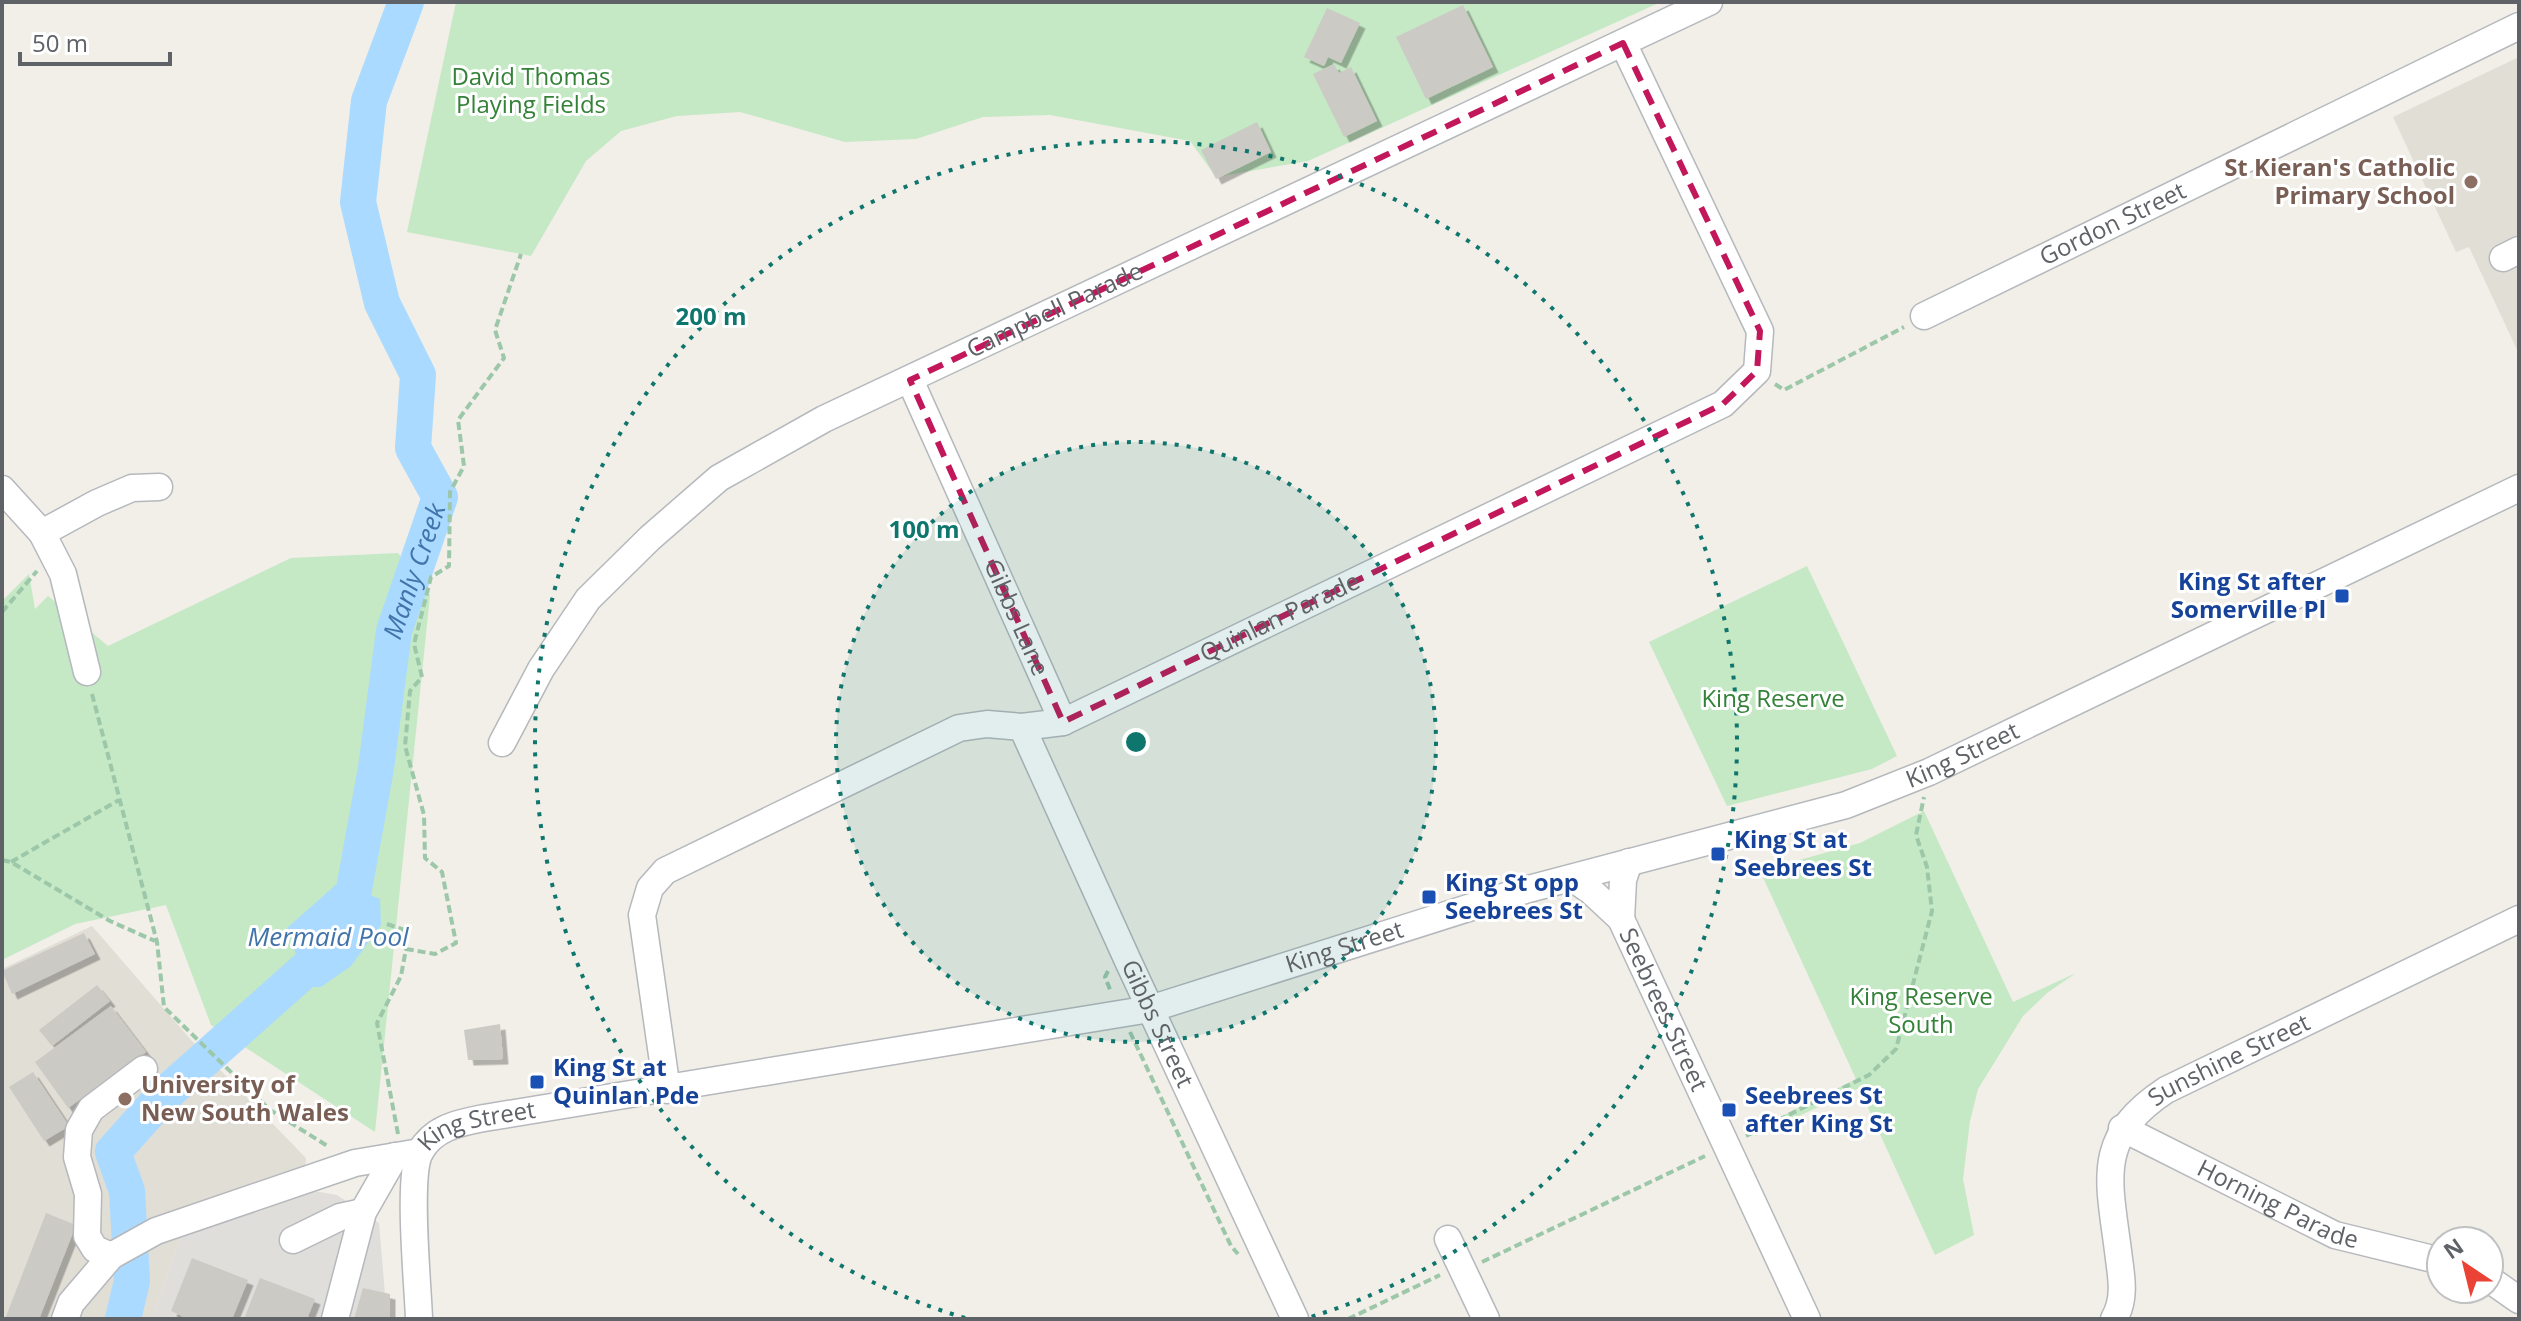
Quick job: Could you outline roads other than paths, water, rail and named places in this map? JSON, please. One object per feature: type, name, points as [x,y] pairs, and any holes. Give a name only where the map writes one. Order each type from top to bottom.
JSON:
[{"type":"street","name":"Campbell Parade","points":[[502,743],[541,669],[588,599],[650,538],[719,478],[824,419],[1709,2]]},
{"type":"street","name":"Gordon Street","points":[[1924,316],[2519,26]]},
{"type":"street","name":"Quinlan Parade","points":[[667,1090],[642,915],[644,900],[665,871],[959,728],[987,724],[1022,727],[1063,722],[1723,404],[1757,371],[1760,331],[1623,43]]},
{"type":"street","name":"Gibbs Lane","points":[[910,380],[1063,722]]},
{"type":"street","points":[[47,543],[97,503],[132,488],[159,487]]},
{"type":"street","name":"King Street","points":[[419,1319],[414,1199],[408,1154],[446,1127],[1150,1009],[1427,920],[1629,862],[1846,805],[1888,790],[2519,488]]},
{"type":"street","points":[[2,489],[47,543],[63,574],[87,672]]},
{"type":"street","name":"Gibbs Street","points":[[1022,727],[1295,1319]]},
{"type":"street","name":"Seebrees Street","points":[[1621,919],[1623,880],[1629,862]]},
{"type":"street","name":"Seebrees Street","points":[[1572,878],[1621,919],[1807,1319]]},
{"type":"street","name":"Sunshine Street","points":[[2122,1128],[2143,1105],[2166,1090],[2519,919]]},
{"type":"street","points":[[111,1256],[95,1249],[87,1236],[88,1194],[77,1157],[79,1130],[91,1109],[144,1069]]},
{"type":"street","points":[[2114,1319],[2123,1288],[2111,1173],[2114,1146],[2122,1128]]},
{"type":"street","name":"Horning Parade","points":[[2122,1128],[2335,1235],[2425,1257]]},
{"type":"street","points":[[65,1319],[71,1303],[111,1256],[156,1231],[355,1163],[408,1154]]},
{"type":"street","points":[[335,1319],[363,1212],[408,1154]]},
{"type":"street","points":[[293,1240],[340,1217],[363,1212]]},
{"type":"street","points":[[1448,1239],[1486,1319]]},
{"type":"water","name":"Mermaid Pool","points":[[339,882],[380,899],[381,925],[351,966],[321,987],[307,987],[287,928]]},
{"type":"waterway","name":"Manly Creek","points":[[123,1319],[132,1281],[127,1191],[113,1152],[162,1097],[322,955],[348,922],[376,768],[394,631],[440,497],[413,448],[418,375],[382,303],[358,202],[369,101],[406,2]]},
{"type":"place","name":"St Kieran's Catholic Primary School","points":[[2471,182]]},
{"type":"place","name":"King St after Somerville Pl","points":[[2342,596]]},
{"type":"place","name":"King St at Seebrees St","points":[[1718,854]]},
{"type":"place","name":"King St opp Seebrees St","points":[[1429,897]]},
{"type":"place","name":"King St at Quinlan Pde","points":[[537,1082]]},
{"type":"place","name":"University of New South Wales","points":[[125,1099]]},
{"type":"place","name":"Seebrees St after King St","points":[[1729,1110]]},
{"type":"park label","name":"David Thomas Playing Fields","points":[[531,91]]},
{"type":"park label","name":"King Reserve","points":[[1773,699]]},
{"type":"park label","name":"King Reserve South","points":[[1921,1011]]}]
